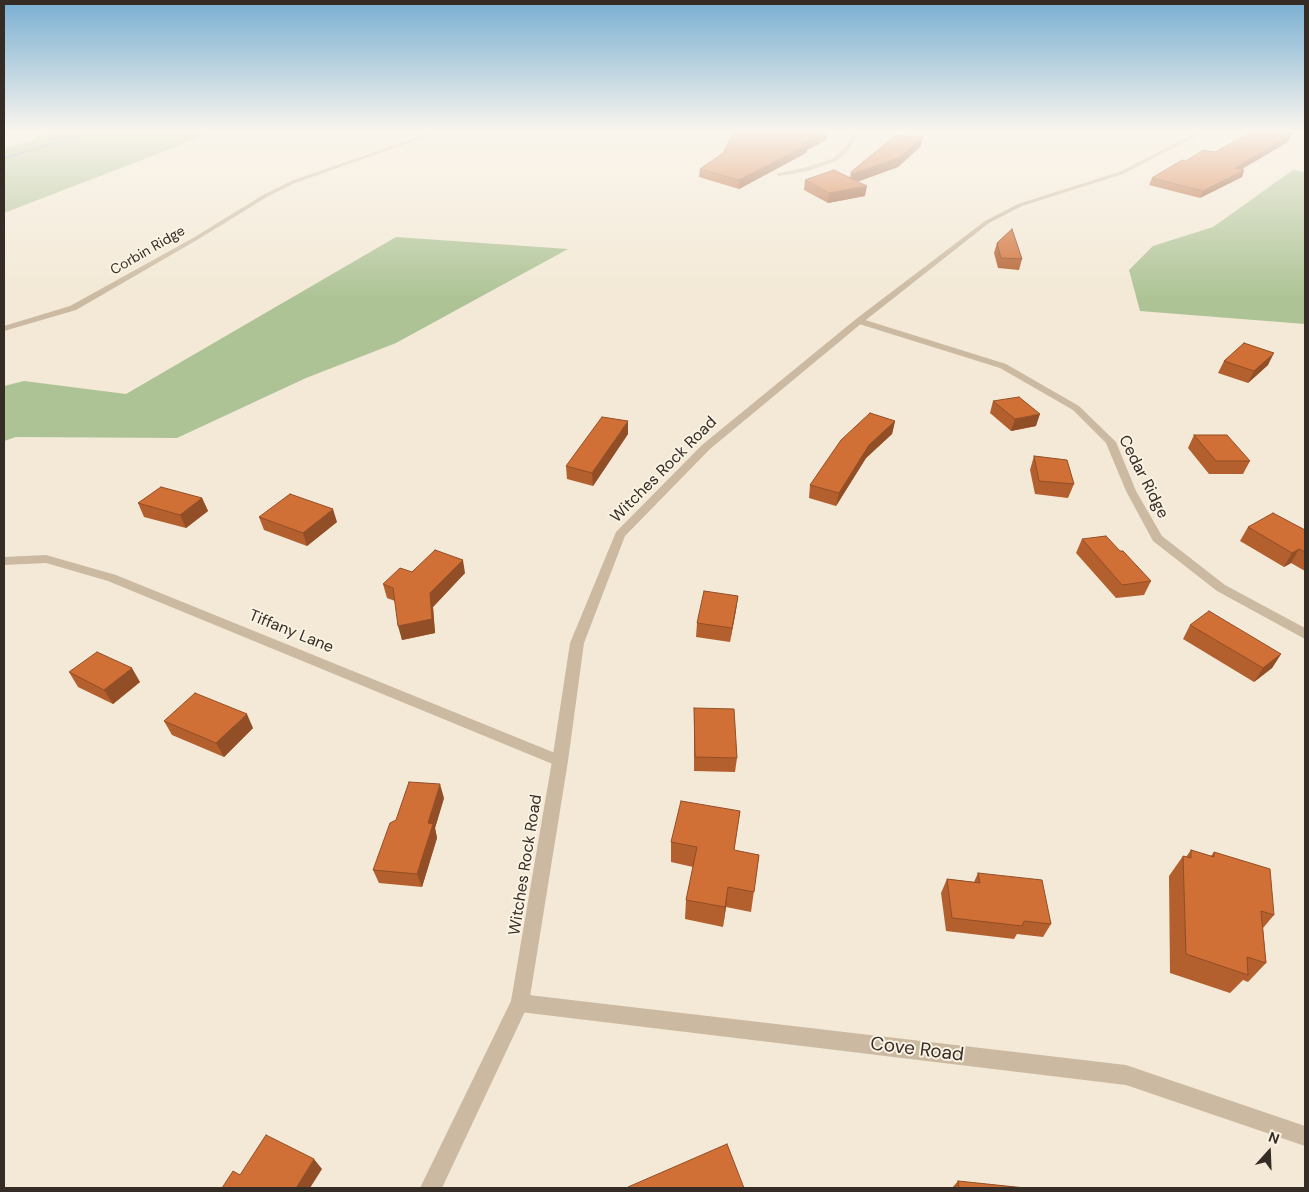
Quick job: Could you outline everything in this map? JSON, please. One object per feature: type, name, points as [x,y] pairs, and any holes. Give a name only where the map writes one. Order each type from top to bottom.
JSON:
[{"type":"street","name":"Corbin Ridge","points":[[4,329],[72,308],[284,187]]},
{"type":"street","name":"Witches Rock Road","points":[[432,1188],[520,1003],[560,761],[577,643],[620,535],[706,447],[859,321],[987,222],[1020,205],[1078,187]]},
{"type":"street","name":"Cedar Ridge","points":[[859,321],[1003,366],[1076,408],[1111,442],[1131,491],[1157,538],[1221,588],[1305,634]]},
{"type":"street","name":"Tiffany Lane","points":[[4,561],[46,559],[112,578],[560,761]]},
{"type":"street","name":"Cove Road","points":[[520,1003],[1126,1075],[1305,1136]]},
{"type":"green space","points":[[4,187],[73,187],[4,213]]},
{"type":"green space","points":[[1270,187],[1305,187],[1305,324],[1140,311],[1129,270],[1153,246],[1213,227]]},
{"type":"green space","points":[[396,237],[568,249],[396,343],[306,378],[177,438],[16,437],[4,441],[4,386],[24,381],[126,394]]},
{"type":"building","points":[[817,187],[864,187],[829,193]]},
{"type":"building","points":[[1186,187],[1212,187],[1203,191]]},
{"type":"building","points":[[1012,229],[1022,259],[1001,258],[997,243]]},
{"type":"building","points":[[1244,343],[1274,353],[1254,371],[1224,361]]},
{"type":"building","points":[[1019,397],[1040,414],[1015,419],[993,401]]},
{"type":"building","points":[[870,413],[895,421],[869,445],[839,493],[810,485],[841,440]]},
{"type":"building","points":[[602,417],[628,421],[592,473],[566,466]]},
{"type":"building","points":[[1194,435],[1227,435],[1250,461],[1216,461]]},
{"type":"building","points":[[1034,456],[1067,460],[1074,484],[1039,481]]},
{"type":"building","points":[[161,487],[202,498],[180,515],[138,503]]},
{"type":"building","points":[[290,494],[333,509],[303,533],[259,517]]},
{"type":"building","points":[[1273,513],[1305,530],[1305,552],[1299,549],[1292,553],[1248,527]]},
{"type":"building","points":[[1106,536],[1151,581],[1122,585],[1082,539]]},
{"type":"building","points":[[435,550],[463,560],[430,593],[432,619],[398,626],[393,588],[383,584],[400,568],[412,572]]},
{"type":"building","points":[[704,591],[738,596],[732,628],[697,623]]},
{"type":"building","points":[[1209,611],[1281,654],[1263,668],[1190,625]]},
{"type":"building","points":[[97,652],[132,668],[104,690],[69,672]]},
{"type":"building","points":[[195,693],[247,714],[216,743],[164,721]]},
{"type":"building","points":[[694,708],[734,709],[737,758],[695,757]]},
{"type":"building","points":[[409,782],[440,784],[428,823],[433,824],[417,874],[373,870],[390,823],[396,820]]},
{"type":"building","points":[[681,801],[740,811],[734,850],[759,855],[754,892],[728,887],[725,907],[686,900],[697,847],[671,842]]},
{"type":"building","points":[[1191,850],[1214,857],[1214,852],[1270,869],[1274,915],[1261,911],[1266,963],[1247,957],[1248,975],[1186,954],[1183,856],[1191,858]]},
{"type":"building","points":[[978,873],[1042,880],[1051,924],[1024,921],[1022,926],[952,918],[947,879],[980,883]]},
{"type":"building","points":[[266,1135],[314,1159],[296,1188],[222,1188],[233,1171],[240,1175]]},
{"type":"building","points":[[727,1144],[744,1188],[628,1187]]},
{"type":"building","points":[[958,1181],[1025,1188],[959,1188]]}]
